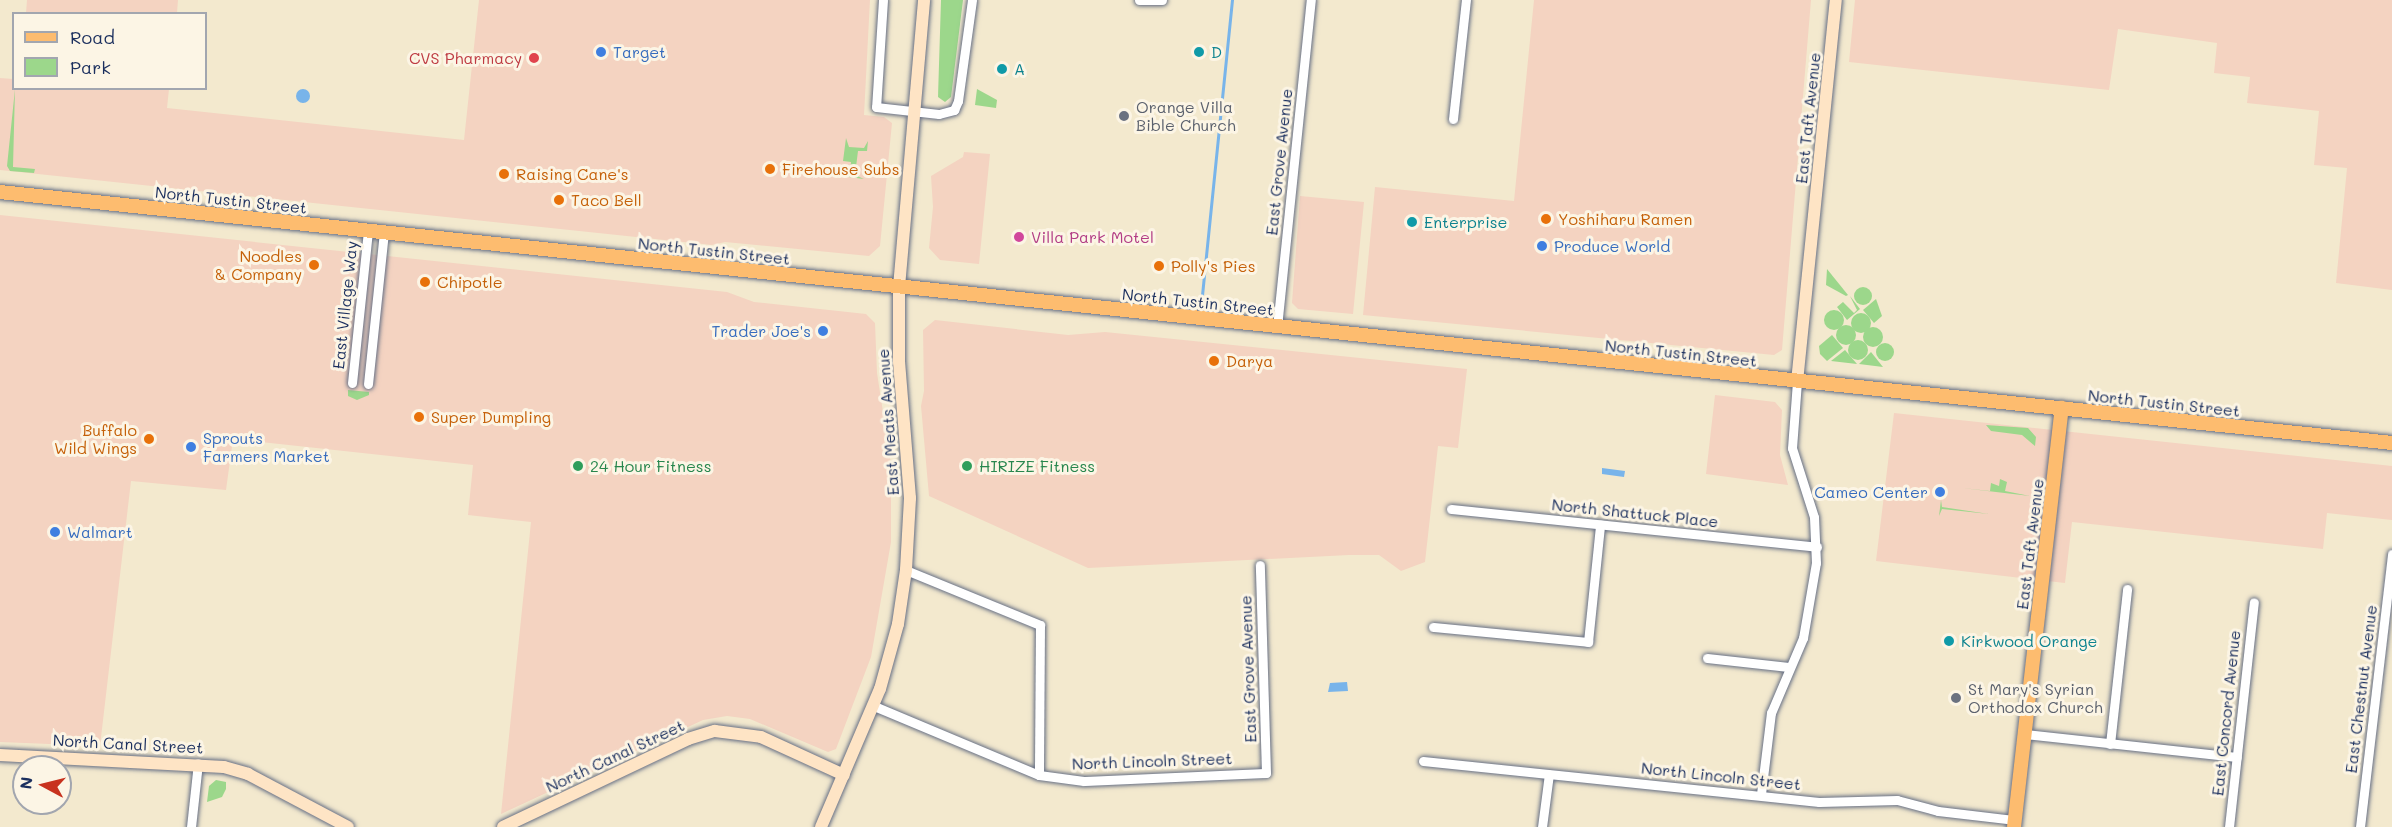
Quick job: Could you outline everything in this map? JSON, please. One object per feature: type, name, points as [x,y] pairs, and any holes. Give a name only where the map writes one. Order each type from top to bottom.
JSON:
[{"type":"main road","name":"North Tustin Street","points":[[0,192],[2392,443]]},
{"type":"main road","name":"East Taft Avenue","points":[[2014,824],[2062,408]]},
{"type":"street","points":[[883,0],[876,107],[946,114],[956,107],[972,0]]},
{"type":"street","name":"East Meats Avenue","points":[[823,826],[874,706],[894,640],[906,570],[910,498],[899,362],[898,287],[924,0]]},
{"type":"street","points":[[1139,0],[1161,0]]},
{"type":"street","name":"East Grove Avenue","points":[[1277,327],[1311,0]]},
{"type":"street","points":[[1453,119],[1466,0]]},
{"type":"street","name":"East Taft Avenue","points":[[1797,382],[1836,0]]},
{"type":"street","name":"East Village Way","points":[[352,382],[368,231]]},
{"type":"street","name":"East Village Way","points":[[368,384],[384,232]]},
{"type":"street","points":[[1761,794],[1771,713],[1807,626],[1817,547],[1812,508],[1792,448],[1797,382]]},
{"type":"street","name":"North Shattuck Place","points":[[1451,509],[1817,547]]},
{"type":"street","points":[[1433,627],[1588,642],[1600,525]]},
{"type":"street","name":"East Chestnut Avenue","points":[[2360,827],[2392,554]]},
{"type":"street","name":"East Grove Avenue","points":[[1260,565],[1266,773]]},
{"type":"street","points":[[906,570],[1040,625],[1039,776]]},
{"type":"street","points":[[2110,744],[2127,589]]},
{"type":"street","name":"East Concord Avenue","points":[[2229,827],[2254,602]]},
{"type":"street","points":[[1707,658],[1789,667]]},
{"type":"street","name":"North Lincoln Street","points":[[874,706],[1039,776],[1084,781],[1266,773]]},
{"type":"street","name":"North Canal Street","points":[[503,827],[688,739],[715,731],[761,737],[844,775]]},
{"type":"street","points":[[2025,734],[2236,757]]},
{"type":"street","name":"North Canal Street","points":[[0,755],[198,763],[248,774],[348,827]]},
{"type":"street","name":"North Lincoln Street","points":[[1423,761],[1761,794],[1819,802],[1897,800],[1938,811],[2014,824]]},
{"type":"street","points":[[190,827],[198,763]]},
{"type":"street","points":[[1542,827],[1549,774]]},
{"type":"shaded area","points":[[27,0],[178,0],[177,12],[26,12]]},
{"type":"shaded area","points":[[479,0],[870,0],[864,115],[884,117],[892,123],[880,246],[869,256],[725,242],[712,245],[0,170],[0,78],[12,79],[12,90],[169,90],[167,108],[464,140]]},
{"type":"shaded area","points":[[1534,0],[1811,0],[1782,350],[1774,355],[1363,315],[1375,187],[1514,201]]},
{"type":"shaded area","points":[[1855,0],[2392,0],[2392,290],[2336,283],[2347,168],[2314,165],[2319,111],[2247,103],[2250,77],[2214,73],[2217,43],[2118,29],[2109,90],[1849,62]]},
{"type":"shaded area","points":[[964,152],[990,154],[979,264],[940,260],[929,248],[933,207],[931,176],[963,157]]},
{"type":"shaded area","points":[[1300,196],[1364,202],[1353,314],[1298,309],[1292,303]]},
{"type":"shaded area","points":[[0,215],[727,292],[754,302],[866,314],[875,323],[877,373],[891,464],[891,542],[871,657],[836,749],[828,752],[750,719],[727,716],[703,720],[501,814],[531,522],[468,515],[473,465],[233,439],[226,490],[131,481],[100,746],[0,742]]},
{"type":"shaded area","points":[[935,320],[1068,335],[1105,332],[1467,369],[1458,448],[1438,446],[1425,562],[1401,571],[1379,555],[1088,568],[929,496],[921,406],[924,391],[923,330]]},
{"type":"shaded area","points":[[1715,395],[1775,402],[1782,410],[1780,455],[1788,485],[1706,474]]},
{"type":"shaded area","points":[[1894,413],[2392,466],[2392,520],[2327,513],[2323,549],[2072,522],[2065,583],[1876,561]]},
{"type":"green space","points":[[941,0],[963,0],[951,97],[945,102],[938,97]]},
{"type":"green space","points":[[977,89],[997,100],[996,108],[975,105]]},
{"type":"green space","points":[[15,90],[13,167],[35,169],[34,173],[10,171],[7,166]]},
{"type":"green space","points":[[846,138],[849,147],[864,148],[868,141],[867,151],[858,151],[855,175],[864,179],[841,176],[850,174],[851,162],[843,161]]},
{"type":"green space","points":[[1827,269],[1848,295],[1826,285]]},
{"type":"green space","points":[[1859,287],[1867,287],[1872,292],[1870,303],[1859,305],[1854,300],[1854,292]]},
{"type":"green space","points":[[1850,296],[1860,309],[1847,320],[1837,307],[1843,302],[1854,313],[1857,310]]},
{"type":"green space","points":[[1876,299],[1882,316],[1874,323],[1863,310]]},
{"type":"green space","points":[[1834,310],[1841,313],[1844,320],[1841,327],[1834,330],[1827,327],[1824,320],[1827,313]]},
{"type":"green space","points":[[1861,313],[1868,316],[1871,323],[1868,330],[1861,333],[1854,330],[1851,323],[1854,316]]},
{"type":"green space","points":[[1846,325],[1853,328],[1856,335],[1853,342],[1846,345],[1839,342],[1836,335],[1839,328]]},
{"type":"green space","points":[[1873,327],[1880,330],[1883,337],[1880,344],[1873,347],[1866,344],[1863,337],[1866,330]]},
{"type":"green space","points":[[1832,335],[1843,348],[1827,361],[1820,354],[1819,346]]},
{"type":"green space","points":[[1858,340],[1865,343],[1868,350],[1865,357],[1858,360],[1851,357],[1848,350],[1851,343]]},
{"type":"green space","points":[[1881,343],[1889,343],[1894,348],[1892,359],[1881,361],[1876,356],[1876,348]]},
{"type":"green space","points":[[1845,350],[1857,364],[1831,361]]},
{"type":"green space","points":[[1871,352],[1883,367],[1859,364]]},
{"type":"green space","points":[[348,390],[369,392],[369,395],[357,400],[348,396]]},
{"type":"green space","points":[[1986,425],[2028,428],[2036,437],[2035,446],[2022,435],[1991,431]]},
{"type":"green space","points":[[2000,479],[2007,482],[2005,491],[2030,496],[1962,488],[1990,491],[1991,483],[1999,486]]},
{"type":"green space","points":[[1941,500],[1942,507],[1989,514],[1942,509],[1939,516]]},
{"type":"green space","points":[[216,780],[226,782],[226,789],[222,797],[207,802],[209,786]]},
{"type":"water","points":[[300,89],[306,89],[310,96],[306,103],[300,103],[296,99],[296,93]]},
{"type":"water","points":[[1602,468],[1625,471],[1624,477],[1602,474]]},
{"type":"water","points":[[1347,682],[1348,691],[1328,692],[1330,683]]},
{"type":"waterway","points":[[1202,295],[1232,0]]},
{"type":"place","name":"Target","points":[[601,52]]},
{"type":"place","name":"D","points":[[1199,52]]},
{"type":"place","name":"CVS Pharmacy","points":[[534,58]]},
{"type":"place","name":"A","points":[[1002,69]]},
{"type":"place","name":"Orange Villa Bible Church","points":[[1124,116]]},
{"type":"place","name":"Firehouse Subs","points":[[770,169]]},
{"type":"place","name":"Raising Cane's","points":[[504,174]]},
{"type":"place","name":"Taco Bell","points":[[559,200]]},
{"type":"place","name":"Yoshiharu Ramen","points":[[1546,219]]},
{"type":"place","name":"Enterprise","points":[[1412,222]]},
{"type":"place","name":"Villa Park Motel","points":[[1019,237]]},
{"type":"place","name":"Produce World","points":[[1542,246]]},
{"type":"place","name":"Noodles & Company","points":[[314,265]]},
{"type":"place","name":"Polly's Pies","points":[[1159,266]]},
{"type":"place","name":"Chipotle","points":[[425,282]]},
{"type":"place","name":"Trader Joe's","points":[[823,331]]},
{"type":"place","name":"Darya","points":[[1214,361]]},
{"type":"place","name":"Super Dumpling","points":[[419,417]]},
{"type":"place","name":"Buffalo Wild Wings","points":[[149,439]]},
{"type":"place","name":"Sprouts Farmers Market","points":[[191,447]]},
{"type":"place","name":"24 Hour Fitness","points":[[578,466]]},
{"type":"place","name":"HIRIZE Fitness","points":[[967,466]]},
{"type":"place","name":"Cameo Center","points":[[1940,492]]},
{"type":"place","name":"Walmart","points":[[55,532]]},
{"type":"place","name":"Kirkwood Orange","points":[[1949,641]]},
{"type":"place","name":"St Mary's Syrian Orthodox Church","points":[[1956,698]]}]
